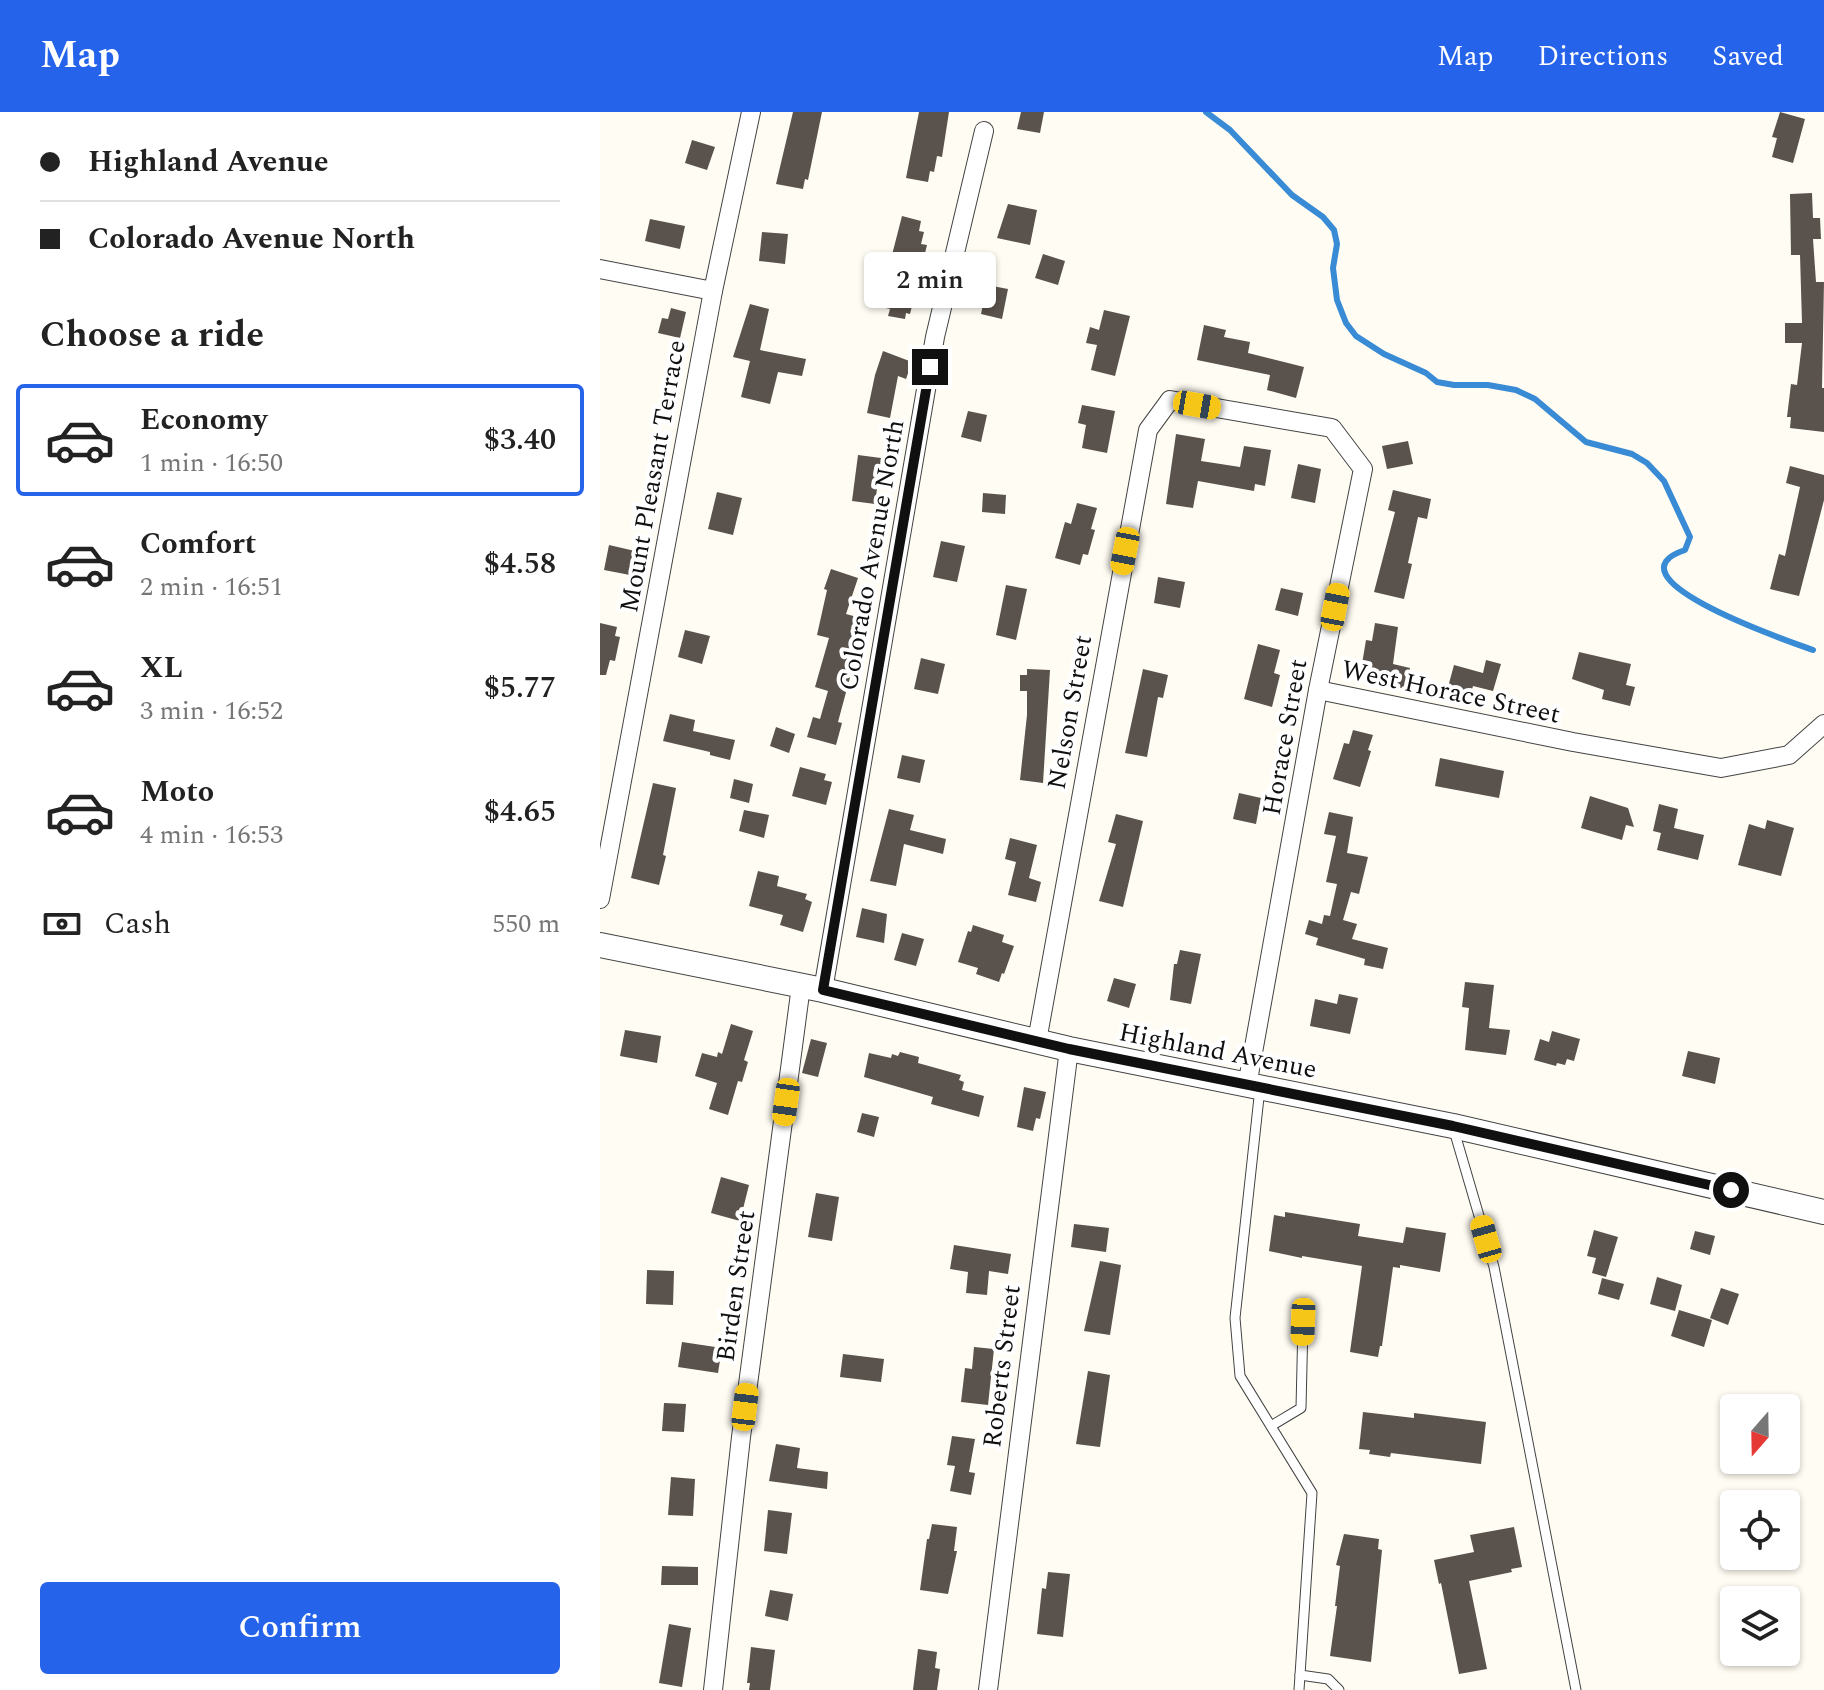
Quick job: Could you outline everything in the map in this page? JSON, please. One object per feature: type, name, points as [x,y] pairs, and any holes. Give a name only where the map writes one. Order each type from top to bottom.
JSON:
[{"type":"street","name":"Mount Pleasant Terrace","points":[[600,899],[713,291],[751,112]]},
{"type":"street","name":"Colorado Avenue North","points":[[812,988],[935,337],[984,131]]},
{"type":"street","points":[[600,269],[713,291]]},
{"type":"street","name":"Horace Street","points":[[1170,400],[1332,428],[1363,469],[1318,690],[1254,1087]]},
{"type":"street","name":"Nelson Street","points":[[1037,1041],[1148,430],[1170,400]]},
{"type":"street","name":"West Horace Street","points":[[1318,690],[1573,742],[1721,768],[1789,755],[1824,724]]},
{"type":"street","name":"Highland Avenue","points":[[600,945],[812,988],[1069,1049],[1453,1126],[1824,1212]]},
{"type":"street","name":"Birden Street","points":[[713,1690],[741,1437],[812,988]]},
{"type":"street","name":"Roberts Street","points":[[988,1690],[1069,1049]]},
{"type":"lane","points":[[1254,1087],[1235,1318],[1240,1376],[1312,1493],[1299,1690]]},
{"type":"lane","points":[[1453,1126],[1494,1267],[1576,1690]]},
{"type":"lane","points":[[1271,1426],[1301,1408],[1303,1322]]},
{"type":"lane","points":[[1300,1675],[1328,1679],[1339,1690]]},
{"type":"building","points":[[793,112],[822,112],[808,180],[805,179],[803,189],[776,184]]},
{"type":"building","points":[[919,112],[949,112],[942,157],[937,156],[928,182],[906,178]]},
{"type":"building","points":[[1021,112],[1044,112],[1040,133],[1017,129]]},
{"type":"building","points":[[1780,112],[1805,119],[1793,163],[1772,157],[1777,138],[1772,137]]},
{"type":"building","points":[[692,140],[715,147],[707,170],[685,163]]},
{"type":"building","points":[[1812,193],[1813,218],[1820,218],[1821,239],[1813,239],[1816,282],[1824,282],[1824,432],[1790,428],[1791,417],[1787,417],[1791,384],[1797,385],[1802,343],[1785,343],[1785,323],[1802,323],[1800,255],[1791,255],[1790,194]]},
{"type":"building","points":[[1008,204],[1037,210],[1030,245],[997,238]]},
{"type":"building","points":[[902,216],[921,221],[919,231],[924,232],[921,244],[927,245],[910,314],[906,313],[905,319],[888,316],[890,309],[886,308],[891,288],[884,286]]},
{"type":"building","points":[[650,219],[685,226],[680,249],[645,241]]},
{"type":"building","points":[[762,232],[788,234],[785,264],[759,261]]},
{"type":"building","points":[[1043,254],[1065,261],[1058,285],[1035,278]]},
{"type":"building","points":[[987,285],[1008,289],[1002,319],[981,314]]},
{"type":"building","points":[[750,304],[769,309],[760,350],[806,359],[802,376],[778,372],[770,404],[741,397],[750,361],[733,357]]},
{"type":"building","points":[[671,308],[686,312],[680,338],[658,333],[662,318],[668,319]]},
{"type":"building","points":[[1104,310],[1130,316],[1115,376],[1091,370],[1097,345],[1086,343],[1090,327],[1099,330]]},
{"type":"building","points":[[1204,325],[1226,330],[1224,337],[1250,342],[1248,353],[1304,367],[1296,398],[1267,390],[1270,375],[1197,360]]},
{"type":"building","points":[[883,351],[912,362],[906,379],[898,376],[890,418],[867,413]]},
{"type":"building","points":[[1082,405],[1115,411],[1107,453],[1082,448],[1086,425],[1078,423]]},
{"type":"building","points":[[968,411],[987,415],[981,442],[961,437]]},
{"type":"building","points":[[1176,434],[1205,439],[1201,461],[1240,467],[1244,446],[1271,450],[1265,486],[1255,484],[1254,491],[1198,481],[1193,508],[1166,504]]},
{"type":"building","points":[[1408,441],[1413,464],[1387,469],[1382,446]]},
{"type":"building","points":[[858,455],[881,458],[875,504],[852,501]]},
{"type":"building","points":[[1298,464],[1321,469],[1315,503],[1291,498]]},
{"type":"building","points":[[1790,466],[1824,475],[1824,500],[1799,596],[1770,589],[1779,554],[1785,556],[1800,487],[1786,483]]},
{"type":"building","points":[[1393,490],[1431,499],[1427,519],[1418,517],[1404,599],[1374,592],[1395,512],[1388,510]]},
{"type":"building","points":[[717,492],[742,498],[733,535],[708,529]]},
{"type":"building","points":[[983,493],[1006,495],[1005,514],[982,512]]},
{"type":"building","points":[[1077,503],[1097,508],[1088,555],[1083,554],[1080,565],[1055,558],[1065,522],[1071,524]]},
{"type":"building","points":[[941,541],[965,546],[957,582],[933,577]]},
{"type":"building","points":[[609,545],[635,551],[630,575],[604,570]]},
{"type":"building","points":[[831,569],[858,578],[846,614],[857,617],[845,668],[852,670],[838,722],[842,723],[836,745],[807,737],[813,717],[820,719],[828,691],[815,687],[829,638],[817,635],[827,590],[824,589]]},
{"type":"building","points":[[1158,577],[1185,582],[1180,608],[1154,603]]},
{"type":"building","points":[[1006,585],[1027,589],[1016,640],[996,635]]},
{"type":"building","points":[[1281,588],[1303,593],[1298,616],[1275,610]]},
{"type":"building","points":[[600,623],[617,627],[615,636],[620,637],[615,661],[610,660],[606,675],[600,675]]},
{"type":"building","points":[[1375,623],[1398,627],[1393,664],[1410,668],[1406,689],[1385,685],[1387,675],[1361,670],[1366,640],[1372,641]]},
{"type":"building","points":[[685,630],[710,636],[702,664],[678,657]]},
{"type":"building","points":[[1258,644],[1280,650],[1274,673],[1280,675],[1272,707],[1244,699]]},
{"type":"building","points":[[1579,652],[1631,664],[1626,685],[1635,687],[1630,706],[1602,699],[1604,690],[1572,679]]},
{"type":"building","points":[[921,658],[945,664],[938,694],[914,689]]},
{"type":"building","points":[[1486,660],[1501,664],[1493,691],[1473,686],[1471,693],[1448,687],[1454,665],[1483,673]]},
{"type":"building","points":[[1027,669],[1050,670],[1043,783],[1020,780],[1027,691],[1020,691],[1020,675],[1027,675]]},
{"type":"building","points":[[1143,669],[1168,675],[1163,698],[1158,697],[1147,757],[1125,753]]},
{"type":"building","points":[[670,714],[695,720],[693,731],[735,740],[730,760],[663,741]]},
{"type":"building","points":[[776,727],[795,734],[789,753],[770,746]]},
{"type":"building","points":[[1353,730],[1373,735],[1360,787],[1333,779],[1344,743],[1349,744]]},
{"type":"building","points":[[902,755],[925,760],[920,783],[897,778]]},
{"type":"building","points":[[1440,758],[1504,771],[1499,798],[1435,786]]},
{"type":"building","points":[[800,767],[826,774],[824,780],[832,782],[826,805],[792,796]]},
{"type":"building","points":[[734,779],[753,784],[749,803],[730,798]]},
{"type":"building","points":[[653,783],[676,788],[659,885],[631,878]]},
{"type":"building","points":[[1239,793],[1261,798],[1256,824],[1233,819]]},
{"type":"building","points":[[1590,796],[1628,808],[1634,827],[1626,825],[1622,840],[1581,828]]},
{"type":"building","points":[[1659,804],[1678,809],[1674,828],[1704,835],[1698,860],[1657,850],[1661,833],[1653,831]]},
{"type":"building","points":[[889,809],[914,815],[910,830],[946,839],[943,854],[904,844],[896,886],[870,881]]},
{"type":"building","points":[[744,810],[769,815],[764,838],[739,831]]},
{"type":"building","points":[[1329,812],[1353,817],[1347,853],[1368,857],[1359,894],[1351,892],[1343,920],[1357,924],[1352,939],[1388,948],[1383,969],[1364,965],[1365,959],[1316,945],[1318,938],[1305,934],[1309,920],[1322,924],[1324,915],[1330,916],[1337,884],[1326,882],[1336,836],[1324,834]]},
{"type":"building","points":[[1116,814],[1143,821],[1123,907],[1099,901],[1116,844],[1108,842]]},
{"type":"building","points":[[1767,820],[1794,828],[1781,876],[1738,865],[1749,824],[1765,829]]},
{"type":"building","points":[[1010,838],[1037,845],[1029,878],[1041,882],[1036,902],[1008,895],[1016,862],[1005,859]]},
{"type":"building","points":[[758,871],[779,876],[777,886],[807,894],[805,899],[812,902],[803,932],[780,925],[783,915],[749,906]]},
{"type":"building","points":[[862,908],[887,914],[884,943],[856,937]]},
{"type":"building","points":[[973,925],[1004,935],[1002,942],[1014,946],[999,982],[976,974],[978,968],[958,962]]},
{"type":"building","points":[[902,933],[924,939],[916,966],[894,960]]},
{"type":"building","points":[[1180,950],[1201,954],[1191,1004],[1170,1000],[1174,964],[1177,964]]},
{"type":"building","points":[[1114,978],[1136,984],[1129,1008],[1107,1001]]},
{"type":"building","points":[[1465,982],[1494,985],[1489,1028],[1510,1030],[1506,1055],[1465,1050],[1469,1008],[1462,1007]]},
{"type":"building","points":[[1339,994],[1358,998],[1350,1034],[1310,1026],[1315,999],[1337,1004]]},
{"type":"building","points":[[731,1024],[753,1031],[744,1060],[748,1062],[742,1082],[738,1081],[728,1115],[709,1109],[717,1083],[695,1076],[702,1053],[717,1057],[718,1052],[722,1054]]},
{"type":"building","points":[[625,1030],[661,1036],[657,1063],[620,1056]]},
{"type":"building","points":[[1552,1031],[1580,1039],[1574,1061],[1567,1059],[1565,1065],[1557,1063],[1556,1066],[1534,1060],[1540,1039],[1549,1042]]},
{"type":"building","points":[[811,1039],[827,1043],[818,1077],[802,1073]]},
{"type":"building","points":[[1688,1051],[1720,1058],[1715,1084],[1682,1076]]},
{"type":"building","points":[[900,1052],[919,1057],[918,1063],[961,1075],[959,1080],[964,1082],[962,1090],[984,1096],[979,1117],[931,1104],[933,1097],[864,1077],[869,1053],[891,1058],[892,1054],[898,1056]]},
{"type":"building","points":[[1024,1087],[1046,1092],[1040,1119],[1036,1118],[1033,1131],[1017,1127]]},
{"type":"building","points":[[862,1113],[879,1117],[874,1137],[857,1132]]},
{"type":"building","points":[[721,1177],[749,1185],[740,1221],[711,1213]]},
{"type":"building","points":[[816,1193],[839,1197],[832,1241],[808,1237]]},
{"type":"building","points":[[1285,1212],[1360,1224],[1358,1236],[1403,1243],[1406,1227],[1446,1233],[1440,1272],[1400,1265],[1400,1268],[1393,1267],[1378,1357],[1350,1352],[1362,1266],[1269,1251],[1274,1215],[1285,1217]]},
{"type":"building","points":[[1074,1224],[1109,1228],[1106,1252],[1071,1247]]},
{"type":"building","points":[[1594,1230],[1618,1237],[1606,1277],[1592,1273],[1596,1258],[1587,1256]]},
{"type":"building","points":[[1695,1231],[1715,1236],[1710,1255],[1690,1249]]},
{"type":"building","points":[[954,1245],[1011,1254],[1008,1274],[989,1271],[987,1295],[966,1293],[968,1272],[950,1269]]},
{"type":"building","points":[[1100,1261],[1121,1265],[1110,1335],[1084,1331]]},
{"type":"building","points":[[647,1270],[674,1271],[673,1305],[646,1304]]},
{"type":"building","points":[[1657,1277],[1682,1285],[1675,1311],[1650,1304]]},
{"type":"building","points":[[1602,1278],[1624,1284],[1619,1300],[1598,1294]]},
{"type":"building","points":[[1721,1288],[1739,1294],[1728,1325],[1710,1318]]},
{"type":"building","points":[[1679,1310],[1712,1320],[1704,1347],[1671,1336]]},
{"type":"building","points":[[682,1342],[722,1348],[718,1373],[678,1367]]},
{"type":"building","points":[[974,1347],[994,1349],[988,1405],[961,1402],[965,1368],[972,1369]]},
{"type":"building","points":[[843,1354],[884,1359],[881,1382],[840,1377]]},
{"type":"building","points":[[1088,1371],[1110,1375],[1100,1447],[1076,1444]]},
{"type":"building","points":[[664,1403],[686,1404],[684,1432],[662,1431]]},
{"type":"building","points":[[1363,1412],[1414,1418],[1414,1413],[1486,1422],[1481,1464],[1391,1453],[1390,1457],[1369,1454],[1370,1450],[1359,1449]]},
{"type":"building","points":[[952,1436],[975,1439],[969,1472],[975,1473],[971,1495],[950,1491],[955,1466],[947,1465]]},
{"type":"building","points":[[776,1444],[800,1448],[797,1468],[828,1472],[827,1489],[769,1481]]},
{"type":"building","points":[[671,1477],[695,1479],[693,1516],[668,1515]]},
{"type":"building","points":[[768,1510],[792,1513],[787,1554],[764,1551]]},
{"type":"building","points":[[932,1524],[957,1527],[954,1551],[957,1551],[948,1594],[920,1590]]},
{"type":"building","points":[[1514,1527],[1522,1567],[1469,1581],[1487,1669],[1459,1674],[1434,1560],[1474,1552],[1470,1535]]},
{"type":"building","points":[[1344,1534],[1379,1539],[1378,1549],[1382,1550],[1371,1662],[1330,1656],[1340,1566],[1336,1565]]},
{"type":"building","points":[[662,1566],[698,1567],[698,1585],[661,1585]]},
{"type":"building","points":[[1048,1572],[1070,1574],[1063,1637],[1037,1634],[1042,1588],[1046,1589]]},
{"type":"building","points":[[770,1590],[793,1594],[788,1621],[765,1616]]},
{"type":"building","points":[[669,1624],[691,1628],[682,1687],[659,1683]]},
{"type":"building","points":[[751,1647],[775,1650],[770,1690],[749,1690]]},
{"type":"building","points":[[918,1649],[937,1652],[935,1668],[940,1669],[937,1690],[913,1690]]},
{"type":"waterway","points":[[1206,112],[1230,130],[1292,195],[1323,217],[1334,230],[1337,244],[1333,268],[1337,300],[1346,323],[1356,336],[1437,382],[1516,390],[1535,399],[1586,442],[1632,454],[1647,463],[1664,481],[1690,537],[1685,550],[1666,562],[1667,576],[1684,592],[1710,608],[1813,650]]},
{"type":"route","points":[[930,367],[823,990],[1069,1049],[1453,1126],[1731,1190]]}]
